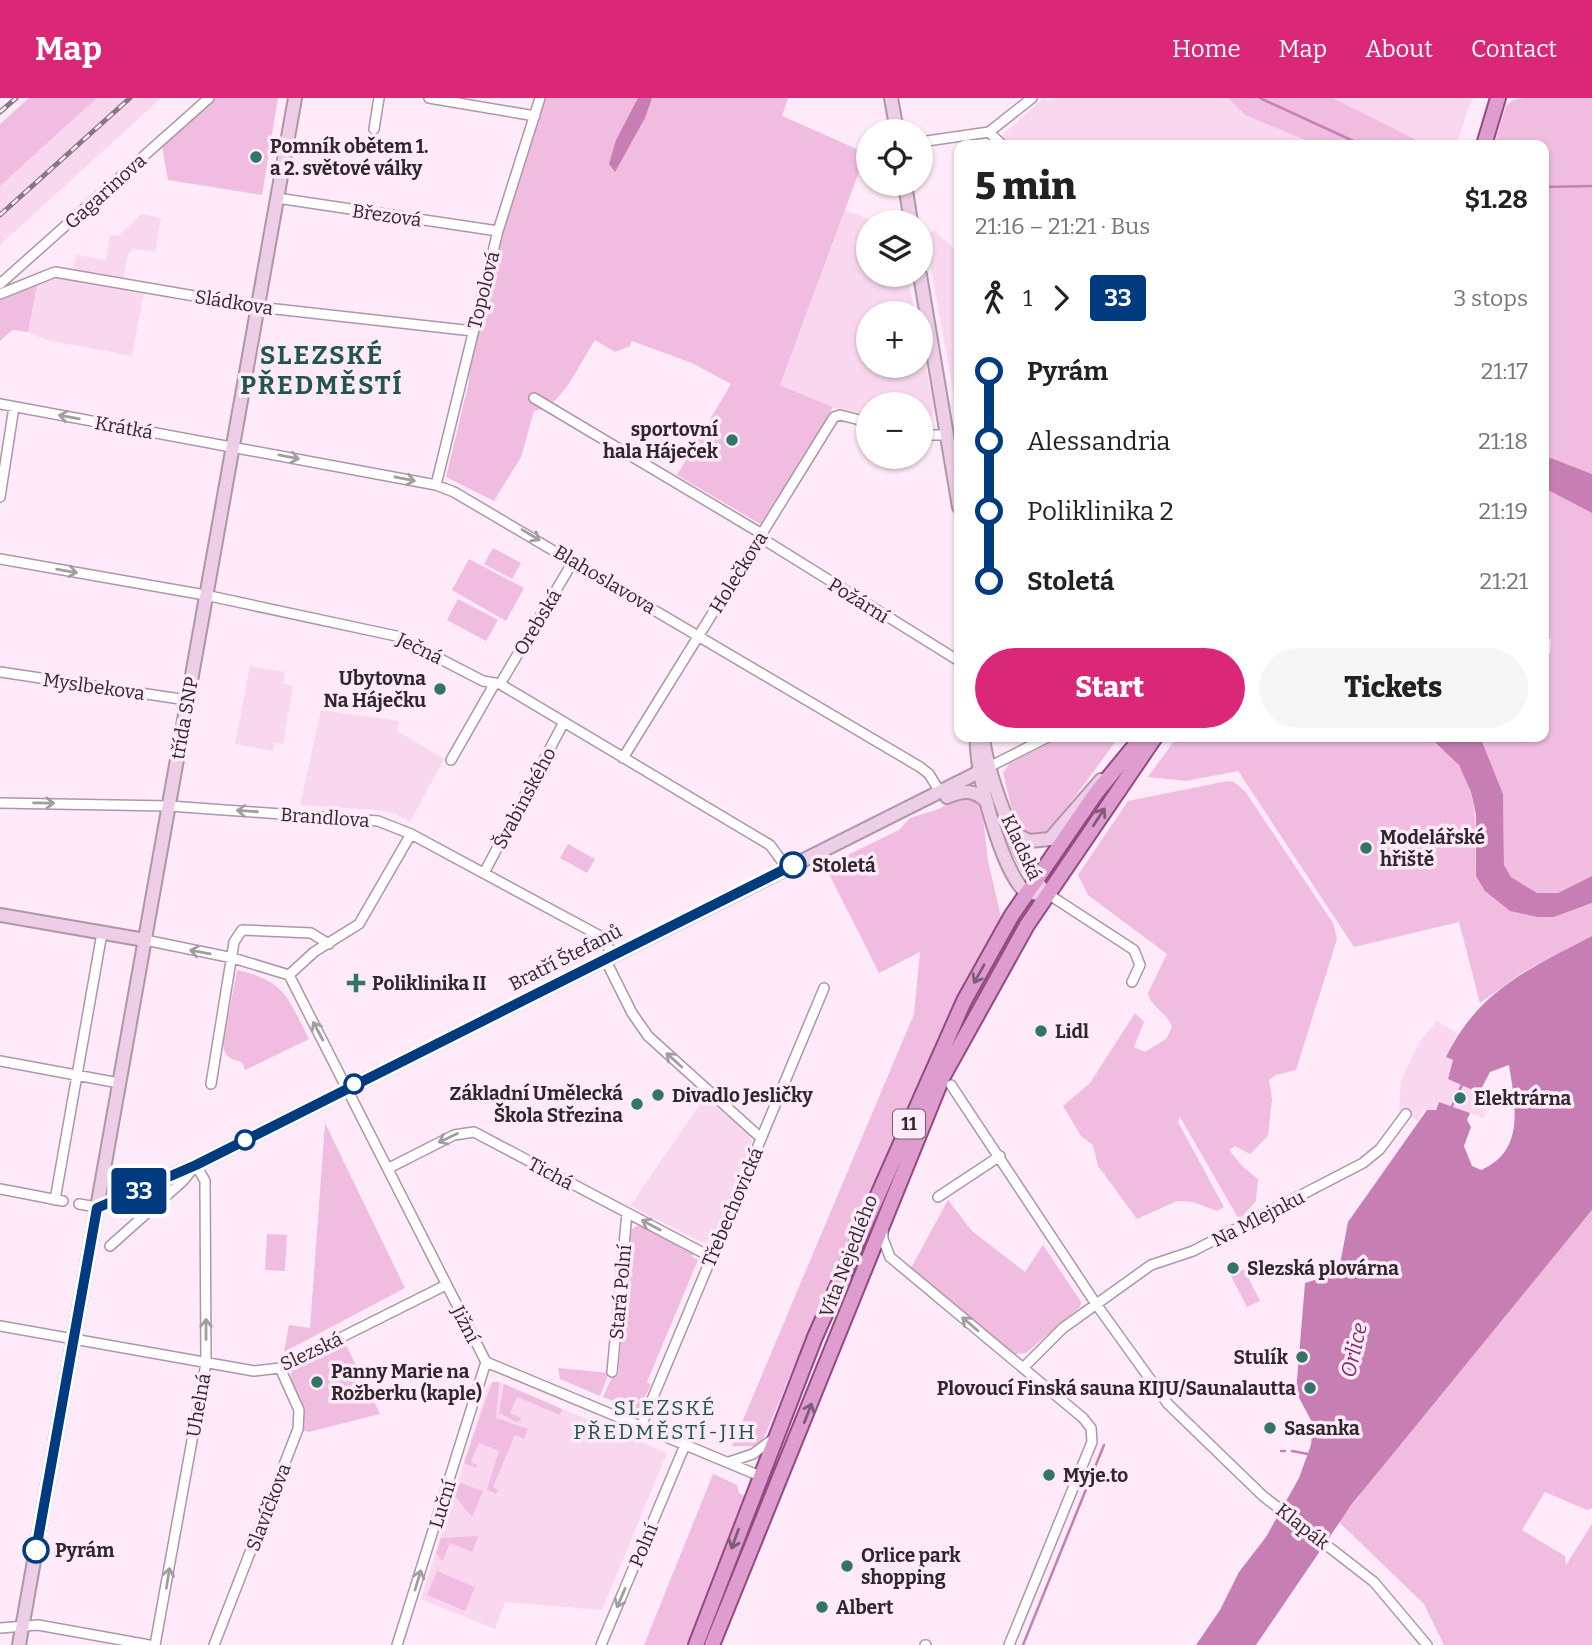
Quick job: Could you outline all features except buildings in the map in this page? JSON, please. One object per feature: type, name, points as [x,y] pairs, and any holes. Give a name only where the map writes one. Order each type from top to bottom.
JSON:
[{"type":"main road","points":[[1485,140],[1498,98]]},
{"type":"main road","points":[[1027,893],[1115,768],[1138,742]]},
{"type":"main road","name":"11","points":[[1048,894],[1152,742]]},
{"type":"main road","name":"Víta Nejedlého","points":[[696,1645],[815,1337],[942,1047],[1012,915],[1027,893]]},
{"type":"main road","name":"Víta Nejedlého","points":[[712,1645],[942,1078],[1027,925],[1048,894]]},
{"type":"street","name":"Gagarinova","points":[[0,284],[209,98]]},
{"type":"street","name":"třída SNP","points":[[19,1645],[295,98]]},
{"type":"street","points":[[374,129],[379,98]]},
{"type":"street","points":[[429,98],[535,116]]},
{"type":"street","name":"Topolová","points":[[436,485],[498,231],[540,98]]},
{"type":"street","points":[[891,98],[895,119]]},
{"type":"street","points":[[933,140],[989,132],[1032,98]]},
{"type":"street","points":[[989,132],[997,140]]},
{"type":"street","name":"Březová","points":[[277,198],[498,231]]},
{"type":"street","name":"Sládkova","points":[[0,294],[55,272],[258,307],[473,331]]},
{"type":"street","points":[[922,287],[954,475]]},
{"type":"street","name":"Požární","points":[[534,398],[757,531],[954,659]]},
{"type":"street","name":"Krátká","points":[[0,404],[233,447]]},
{"type":"street","points":[[0,494],[14,407]]},
{"type":"street","name":"Holečkova","points":[[624,758],[834,417],[840,415],[856,419]]},
{"type":"street","points":[[933,435],[948,435]]},
{"type":"street","name":"Blahoslavova","points":[[233,447],[436,485],[471,500],[920,767],[929,774],[940,792]]},
{"type":"street","name":"Ječná","points":[[0,559],[205,595],[396,636],[484,681],[498,684],[564,722],[770,845],[787,868]]},
{"type":"street","name":"Orebská","points":[[451,760],[574,561]]},
{"type":"street","name":"Myslbekova","points":[[0,672],[187,700]]},
{"type":"street","name":"Švabinského","points":[[484,873],[564,722]]},
{"type":"street","name":"Kladská","points":[[983,742],[988,802],[1014,877],[1027,893],[1048,894]]},
{"type":"street","name":"Bratří Štefanů","points":[[97,1208],[196,1165],[1038,742]]},
{"type":"street","points":[[960,782],[970,768],[976,743]]},
{"type":"street","name":"Kladská","points":[[976,743],[984,770],[1036,880],[1048,894]]},
{"type":"street","points":[[1014,832],[1029,841],[1050,839],[1087,792],[1115,768]]},
{"type":"street","points":[[904,810],[931,804],[961,791],[974,792],[988,802]]},
{"type":"street","name":"Brandlova","points":[[0,803],[169,806],[378,821],[411,834],[602,937],[632,1013],[648,1036],[761,1138]]},
{"type":"street","points":[[0,915],[233,958],[289,975],[314,952],[359,924],[411,834]]},
{"type":"street","points":[[1048,894],[1134,950],[1140,965],[1132,982]]},
{"type":"street","points":[[211,1084],[234,942],[242,930],[311,933],[329,944]]},
{"type":"street","points":[[0,1189],[59,1200],[102,933]]},
{"type":"street","name":"Jižní","points":[[289,975],[486,1363],[760,1476]]},
{"type":"street","name":"Třebechovická","points":[[640,1426],[824,988]]},
{"type":"street","points":[[0,1061],[119,1083]]},
{"type":"street","points":[[951,1085],[1096,1304]]},
{"type":"street","name":"Na Mlejnku","points":[[1023,1368],[1063,1328],[1150,1265],[1193,1251],[1363,1163],[1380,1149],[1406,1114]]},
{"type":"street","name":"Tichá","points":[[389,1168],[454,1135],[474,1132],[711,1257]]},
{"type":"street","points":[[938,1197],[1000,1156]]},
{"type":"street","points":[[110,1246],[183,1181],[196,1165]]},
{"type":"street","name":"Uhelná","points":[[155,1645],[206,1363],[205,1181],[196,1165]]},
{"type":"street","points":[[79,1204],[97,1208]]},
{"type":"street","points":[[888,1206],[883,1233],[890,1256],[1083,1418],[1091,1428],[1092,1442],[1009,1645]]},
{"type":"street","name":"Stará Polní","points":[[612,1372],[627,1213]]},
{"type":"street","name":"Slezská","points":[[0,1326],[254,1371],[280,1368],[446,1284]]},
{"type":"street","name":"Klapák","points":[[1096,1304],[1168,1404],[1264,1496],[1374,1582],[1427,1645]]},
{"type":"street","name":"Luční","points":[[397,1645],[486,1363]]},
{"type":"street","name":"Slavíčkova","points":[[214,1645],[298,1429],[299,1410],[280,1368]]},
{"type":"street","points":[[729,1462],[753,1454],[776,1435]]},
{"type":"street","name":"Polní","points":[[601,1645],[685,1445]]},
{"type":"street","points":[[0,1628],[23,1624],[149,1645]]},
{"type":"shaded area","points":[[29,98],[97,98],[0,186],[0,124]]},
{"type":"shaded area","points":[[97,98],[161,98],[0,245],[0,186]]},
{"type":"shaded area","points":[[216,98],[278,98],[262,195],[168,180],[162,146]]},
{"type":"shaded area","points":[[546,98],[788,98],[782,116],[856,149],[856,180],[780,385],[833,407],[762,525],[677,475],[731,384],[692,363],[632,341],[630,346],[615,352],[595,340],[562,393],[544,408],[534,411],[521,457],[494,501],[446,477],[469,382],[469,369],[505,224]]},
{"type":"shaded area","points":[[1044,98],[1049,101],[1053,98],[1228,98],[1245,115],[1305,140],[1005,140],[1001,136]]},
{"type":"shaded area","points":[[1228,98],[1333,98],[1417,140],[1305,140],[1245,115]]},
{"type":"shaded area","points":[[1333,98],[1472,98],[1458,140],[1418,140]]},
{"type":"shaded area","points":[[1592,98],[1592,474],[1549,459],[1549,140],[1496,140],[1506,106],[1513,100]]},
{"type":"shaded area","points":[[845,210],[856,214],[856,287],[910,287],[912,301],[856,301],[856,378],[928,378],[931,392],[856,392],[856,412],[833,407],[780,385]]},
{"type":"shaded area","points":[[141,214],[161,218],[155,252],[133,249],[128,255],[123,279],[73,270],[76,255],[106,260],[110,235],[118,236]]},
{"type":"shaded area","points":[[934,230],[954,249],[954,395],[933,280]]},
{"type":"shaded area","points":[[39,271],[144,292],[132,356],[46,340],[28,332]]},
{"type":"shaded area","points":[[37,285],[28,332],[12,330],[0,341],[0,300]]},
{"type":"shaded area","points":[[1549,491],[1592,513],[1592,876],[1558,893],[1537,893],[1511,877],[1504,865],[1503,794],[1482,742],[1549,742]]},
{"type":"shaded area","points":[[493,548],[521,563],[512,579],[484,564]]},
{"type":"shaded area","points":[[469,559],[524,588],[506,621],[452,590]]},
{"type":"shaded area","points":[[458,599],[498,620],[486,641],[447,620]]},
{"type":"shaded area","points":[[250,666],[285,672],[283,684],[293,686],[283,744],[274,743],[273,751],[235,744]]},
{"type":"shaded area","points":[[321,710],[399,721],[397,731],[444,759],[410,822],[396,814],[377,810],[300,805]]},
{"type":"shaded area","points":[[1051,742],[1115,742],[1048,833],[1035,836],[1026,834],[1016,825],[1003,773],[1009,764]]},
{"type":"shaded area","name":"Modelářské hřiště","points":[[1173,742],[1433,742],[1457,762],[1467,780],[1474,807],[1476,876],[1554,917],[1592,903],[1592,936],[1523,972],[1480,1003],[1459,922],[1354,947],[1238,771],[1186,781],[1148,777]]},
{"type":"shaded area","points":[[1227,781],[1234,782],[1245,791],[1333,923],[1337,939],[1296,1070],[1276,1075],[1269,1080],[1272,1099],[1268,1136],[1250,1154],[1235,1146],[1229,1150],[1242,1166],[1258,1179],[1256,1201],[1240,1219],[1237,1216],[1180,1117],[1178,1122],[1224,1207],[1217,1211],[1193,1202],[1177,1201],[1137,1219],[1098,1166],[1093,1145],[1081,1136],[1063,1106],[1090,1083],[1135,1013],[1144,1022],[1134,1047],[1145,1052],[1166,1039],[1172,1027],[1148,993],[1167,954],[1088,895],[1078,875],[1128,801]]},
{"type":"shaded area","points":[[964,794],[981,800],[988,861],[1002,921],[950,1016],[858,1232],[808,1333],[763,1440],[755,1449],[753,1446],[732,1446],[914,1014],[920,952],[879,973],[825,866],[899,830],[910,818],[939,809]]},
{"type":"shaded area","points":[[568,844],[595,859],[587,873],[560,858]]},
{"type":"shaded area","points":[[237,970],[253,974],[276,986],[289,1002],[309,1039],[245,1070],[242,1062],[226,1054],[223,1043]]},
{"type":"shaded area","points":[[1437,1021],[1457,1033],[1446,1057],[1453,1060],[1448,1079],[1491,1099],[1483,1118],[1439,1102],[1432,1112],[1423,1109],[1418,1121],[1399,1110],[1401,1080],[1420,1041]]},
{"type":"shaded area","points":[[705,1097],[750,1136],[752,1142],[713,1236],[704,1243],[630,1206]]},
{"type":"shaded area","points":[[325,1123],[405,1288],[284,1352],[289,1325],[310,1328]]},
{"type":"shaded area","points":[[948,1200],[972,1231],[1025,1272],[1043,1245],[1081,1302],[1080,1307],[1026,1353],[1015,1354],[911,1268]]},
{"type":"shaded area","points":[[1592,1210],[1592,1508],[1587,1510],[1545,1492],[1522,1530],[1565,1556],[1566,1565],[1592,1524],[1592,1645],[1444,1645],[1424,1604],[1339,1522],[1402,1440]]},
{"type":"shaded area","points":[[641,1223],[694,1251],[692,1257],[698,1260],[647,1382],[651,1385],[638,1410],[603,1397],[612,1377],[618,1375],[631,1230]]},
{"type":"shaded area","points":[[267,1234],[287,1235],[285,1271],[265,1270]]},
{"type":"shaded area","points":[[1244,1269],[1260,1301],[1247,1307],[1231,1276]]},
{"type":"shaded area","points":[[344,1341],[380,1414],[309,1432],[302,1430],[302,1414],[292,1385],[292,1370]]},
{"type":"shaded area","points":[[558,1368],[609,1373],[600,1396],[560,1379]]},
{"type":"shaded area","points":[[497,1381],[667,1453],[602,1610],[505,1602],[495,1629],[421,1599],[488,1386]]},
{"type":"shaded area","points":[[492,1382],[499,1382],[496,1418],[528,1429],[524,1439],[515,1435],[493,1487],[498,1490],[496,1494],[487,1489],[499,1451],[479,1443],[471,1462],[477,1465],[476,1468],[464,1463]]},
{"type":"shaded area","points":[[504,1384],[562,1409],[560,1415],[517,1397],[510,1413],[521,1418],[520,1421],[516,1422],[499,1413]]},
{"type":"shaded area","points":[[713,1474],[737,1485],[739,1493],[745,1496],[689,1645],[644,1645]]},
{"type":"shaded area","points":[[458,1482],[483,1491],[472,1517],[454,1495]]},
{"type":"shaded area","points":[[478,1537],[472,1552],[450,1543],[443,1561],[436,1553],[441,1538]]},
{"type":"shaded area","points":[[437,1571],[475,1587],[465,1611],[427,1595]]},
{"type":"water","points":[[638,98],[652,98],[645,118],[615,172],[609,164],[616,140]]},
{"type":"water","points":[[1549,459],[1592,474],[1592,513],[1549,491]]},
{"type":"water","points":[[1434,742],[1482,742],[1503,794],[1504,865],[1511,877],[1537,893],[1558,893],[1592,876],[1592,903],[1554,917],[1537,917],[1510,911],[1485,891],[1476,876],[1476,815],[1471,792],[1459,765]]},
{"type":"water","name":"Orlice","points":[[1592,936],[1592,1210],[1352,1504],[1256,1645],[1196,1645],[1220,1610],[1239,1572],[1266,1537],[1299,1478],[1311,1445],[1313,1424],[1296,1392],[1305,1283],[1331,1275],[1340,1264],[1348,1222],[1427,1110],[1436,1110],[1439,1102],[1470,1113],[1467,1120],[1471,1127],[1464,1146],[1472,1166],[1481,1170],[1495,1162],[1505,1151],[1511,1139],[1515,1110],[1509,1065],[1490,1072],[1479,1093],[1448,1079],[1453,1060],[1446,1057],[1459,1034],[1490,998],[1527,971]]},
{"type":"waterway","points":[[1260,98],[1351,140]]},
{"type":"waterway","points":[[1549,187],[1592,186]]},
{"type":"waterway","points":[[1451,1108],[1463,1083]]},
{"type":"waterway","points":[[1023,1645],[1104,1445]]},
{"type":"waterway","points":[[1292,1451],[1308,1454]]},
{"type":"railway","points":[[0,112],[16,98]]},
{"type":"railway","points":[[0,215],[130,98]]},
{"type":"bus line","name":"33","points":[[36,1550],[97,1208],[196,1165],[793,865]]},
{"type":"place","name":"Pomník obětem 1. a 2. světové války","points":[[256,157]]},
{"type":"place","name":"sportovní hala Háječek","points":[[732,440]]},
{"type":"place","name":"Ubytovna Na Háječku","points":[[440,689]]},
{"type":"place","name":"Modelářské hřiště","points":[[1366,848]]},
{"type":"place","name":"Stoletá","points":[[793,865]]},
{"type":"place","name":"Poliklinika II","points":[[356,983]]},
{"type":"place","name":"Lidl","points":[[1041,1031]]},
{"type":"place","name":"Divadlo Jesličky","points":[[658,1095]]},
{"type":"place","name":"Elektrárna","points":[[1460,1098]]},
{"type":"place","name":"Základní Umělecká Škola Střezina","points":[[637,1104]]},
{"type":"place","name":"Slezská plovárna","points":[[1233,1268]]},
{"type":"place","name":"Stulík","points":[[1302,1357]]},
{"type":"place","name":"Panny Marie na Rožberku (kaple)","points":[[317,1382]]},
{"type":"place","name":"Plovoucí Finská sauna KIJU/Saunalautta","points":[[1310,1388]]},
{"type":"place","name":"Sasanka","points":[[1270,1428]]},
{"type":"place","name":"Myje.to","points":[[1049,1475]]},
{"type":"place","name":"Pyrám","points":[[36,1550]]},
{"type":"place","name":"Orlice park shopping","points":[[847,1566]]},
{"type":"place","name":"Albert","points":[[822,1607]]},
{"type":"district","name":"SLEZSKÉ PŘEDMĚSTÍ","points":[[322,370]]},
{"type":"district","name":"SLEZSKÉ PŘEDMĚSTÍ-JIH","points":[[665,1420]]}]
